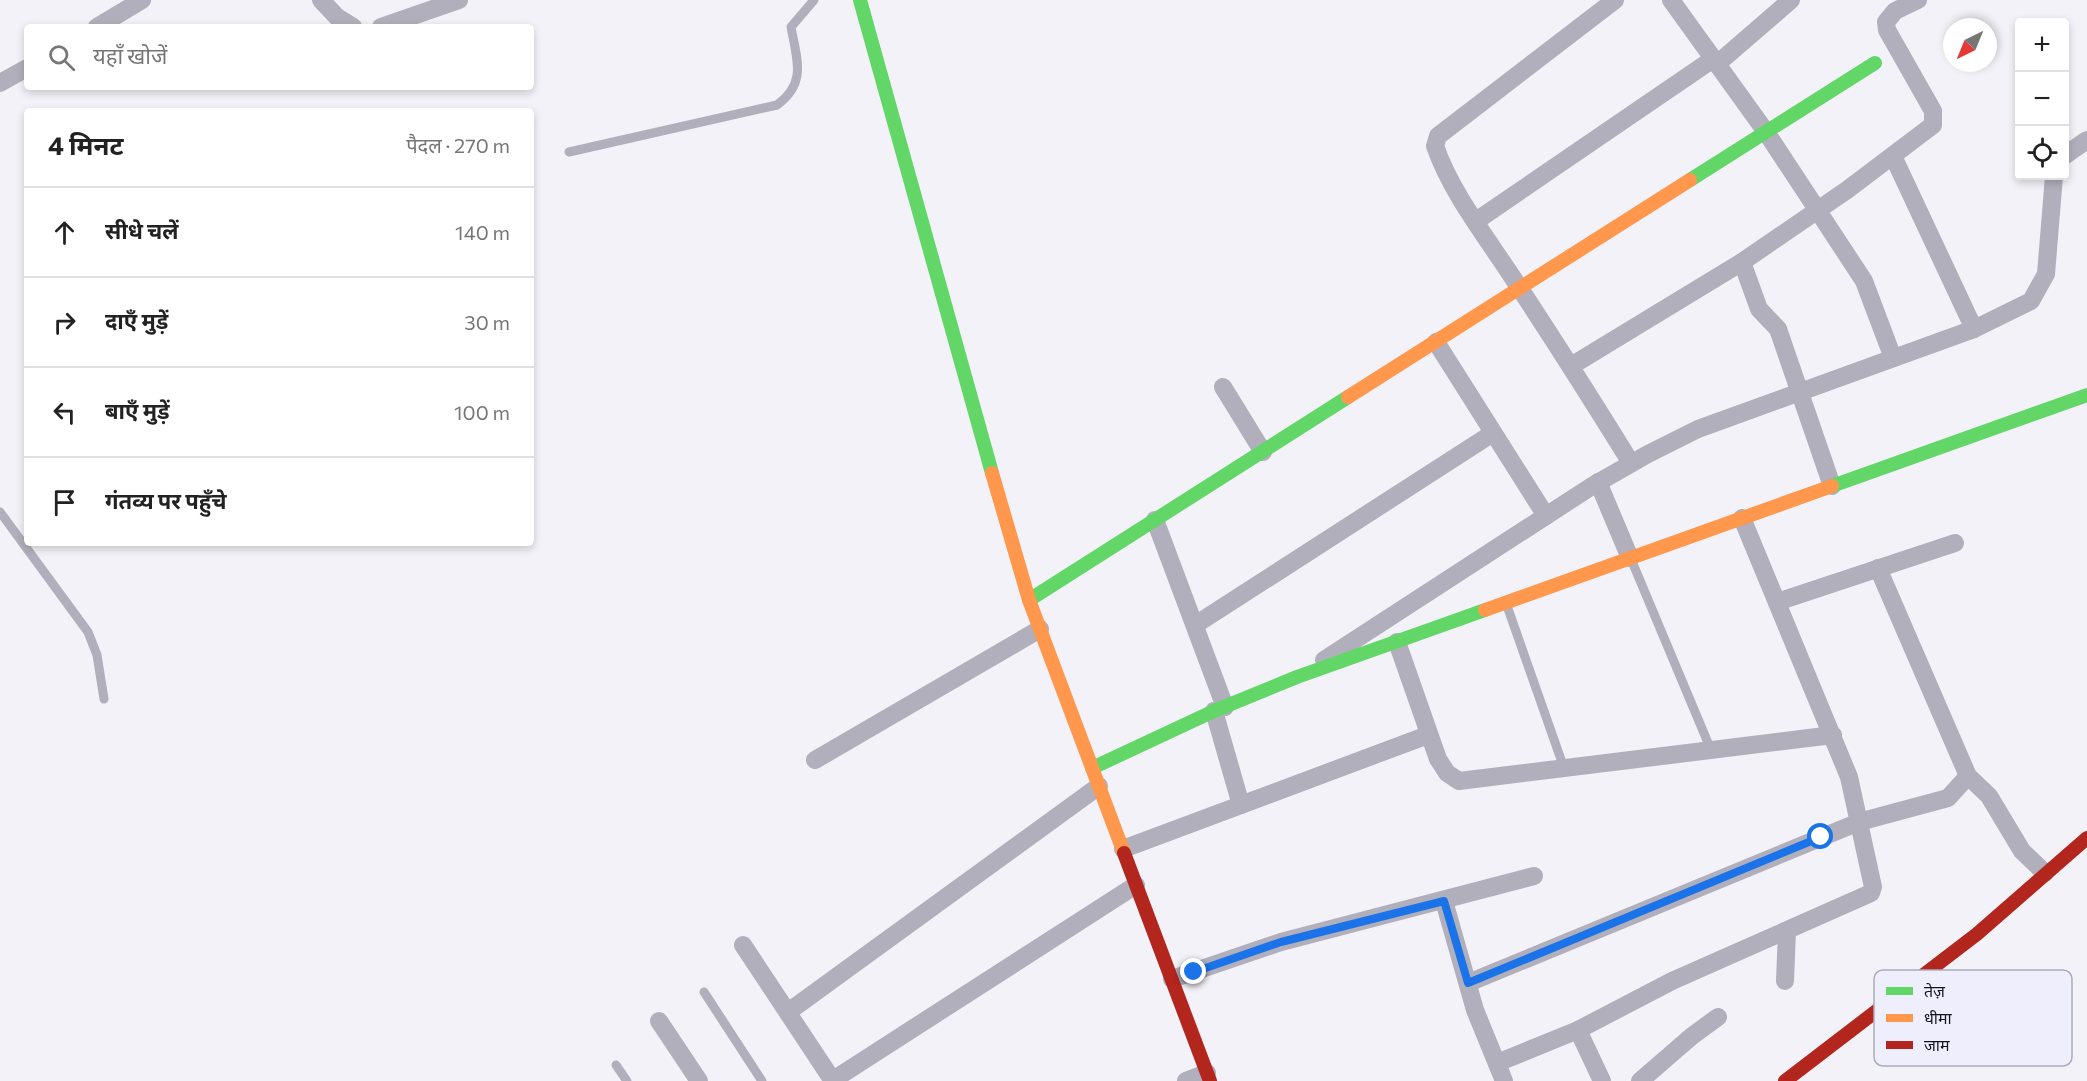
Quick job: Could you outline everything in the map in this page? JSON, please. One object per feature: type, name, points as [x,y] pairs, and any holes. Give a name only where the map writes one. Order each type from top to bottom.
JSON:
[{"type":"street","points":[[102,24],[142,0]]},
{"type":"street","points":[[321,0],[337,18],[348,24]]},
{"type":"street","points":[[390,24],[459,0]]},
{"type":"street","points":[[860,0],[968,393],[1029,600],[1209,1077],[1186,1081]]},
{"type":"street","points":[[1615,0],[1438,136],[1435,146],[1438,156],[1476,220],[1631,463]]},
{"type":"street","points":[[1671,0],[1766,132],[1864,281],[1893,358]]},
{"type":"street","points":[[1571,366],[1742,262],[1818,210],[1933,125],[1933,111],[1887,30],[1886,22],[1896,11],[1918,0]]},
{"type":"street","points":[[1476,220],[1715,61],[1779,4]]},
{"type":"street","points":[[1029,600],[1875,63]]},
{"type":"street","points":[[0,83],[24,70]]},
{"type":"street","points":[[2069,153],[2087,140]]},
{"type":"street","points":[[1893,156],[1974,329]]},
{"type":"street","points":[[1297,677],[1598,482],[1631,463],[1698,429],[1974,329],[2031,301],[2041,287],[2046,274],[2054,180]]},
{"type":"street","points":[[1742,262],[1759,309],[1778,329],[1832,486]]},
{"type":"street","points":[[1436,342],[1546,516]]},
{"type":"street","points":[[1223,387],[1263,452]]},
{"type":"street","points":[[1092,768],[1220,709],[1297,677],[2087,395]]},
{"type":"street","points":[[1195,625],[1493,433]]},
{"type":"street","points":[[1598,482],[1630,558]]},
{"type":"street","points":[[1497,1063],[1578,1030],[1672,981],[1871,893],[1873,887],[1849,777],[1742,518]]},
{"type":"street","points":[[1155,520],[1195,625],[1220,709],[1241,805]]},
{"type":"street","points":[[1777,602],[1955,543]]},
{"type":"street","points":[[1878,568],[1968,776],[1989,796],[2022,851],[2045,873]]},
{"type":"street","points":[[815,760],[1040,629]]},
{"type":"street","points":[[1397,642],[1428,735],[1447,773],[1459,781],[1833,735]]},
{"type":"street","points":[[1123,849],[1428,735]]},
{"type":"street","points":[[1468,983],[1859,822],[1948,798],[1968,776]]},
{"type":"street","points":[[788,1012],[1099,786]]},
{"type":"street","points":[[1931,970],[1977,934],[2087,838]]},
{"type":"street","points":[[1172,980],[1281,942],[1534,876]]},
{"type":"street","points":[[743,945],[833,1081],[1136,885]]},
{"type":"street","points":[[1444,901],[1468,983],[1504,1081]]},
{"type":"street","points":[[1785,981],[1787,931]]},
{"type":"street","points":[[1790,1080],[1874,1014]]},
{"type":"street","points":[[1640,1081],[1692,1036],[1718,1017]]},
{"type":"street","points":[[659,1021],[699,1081]]},
{"type":"street","points":[[1578,1030],[1602,1081]]},
{"type":"lane","points":[[569,152],[777,105],[791,95],[799,71],[791,27],[814,0]]},
{"type":"lane","points":[[0,512],[24,545]]},
{"type":"lane","points":[[25,546],[88,632],[97,655],[105,699]]},
{"type":"lane","points":[[1630,558],[1711,750]]},
{"type":"lane","points":[[1506,603],[1564,768]]},
{"type":"lane","points":[[704,992],[762,1081]]},
{"type":"lane","points":[[616,1065],[627,1081]]},
{"type":"traffic: fast","points":[[860,0],[992,473]]},
{"type":"traffic: fast","points":[[1690,180],[1875,63]]},
{"type":"traffic: fast","points":[[1832,486],[2087,395]]},
{"type":"traffic: fast","points":[[1029,600],[1348,397]]},
{"type":"traffic: fast","points":[[1092,768],[1214,711],[1297,677],[1485,610]]},
{"type":"traffic: slow","points":[[1348,397],[1690,180]]},
{"type":"traffic: slow","points":[[992,473],[1029,600],[1124,853]]},
{"type":"traffic: slow","points":[[1485,610],[1832,486]]},
{"type":"traffic: jam","points":[[1930,970],[1977,934],[2087,838]]},
{"type":"traffic: jam","points":[[1124,853],[1210,1081]]},
{"type":"traffic: jam","points":[[1785,1081],[1874,1013]]},
{"type":"route","points":[[1194,972],[1281,942],[1444,901],[1468,983],[1821,837]]}]
